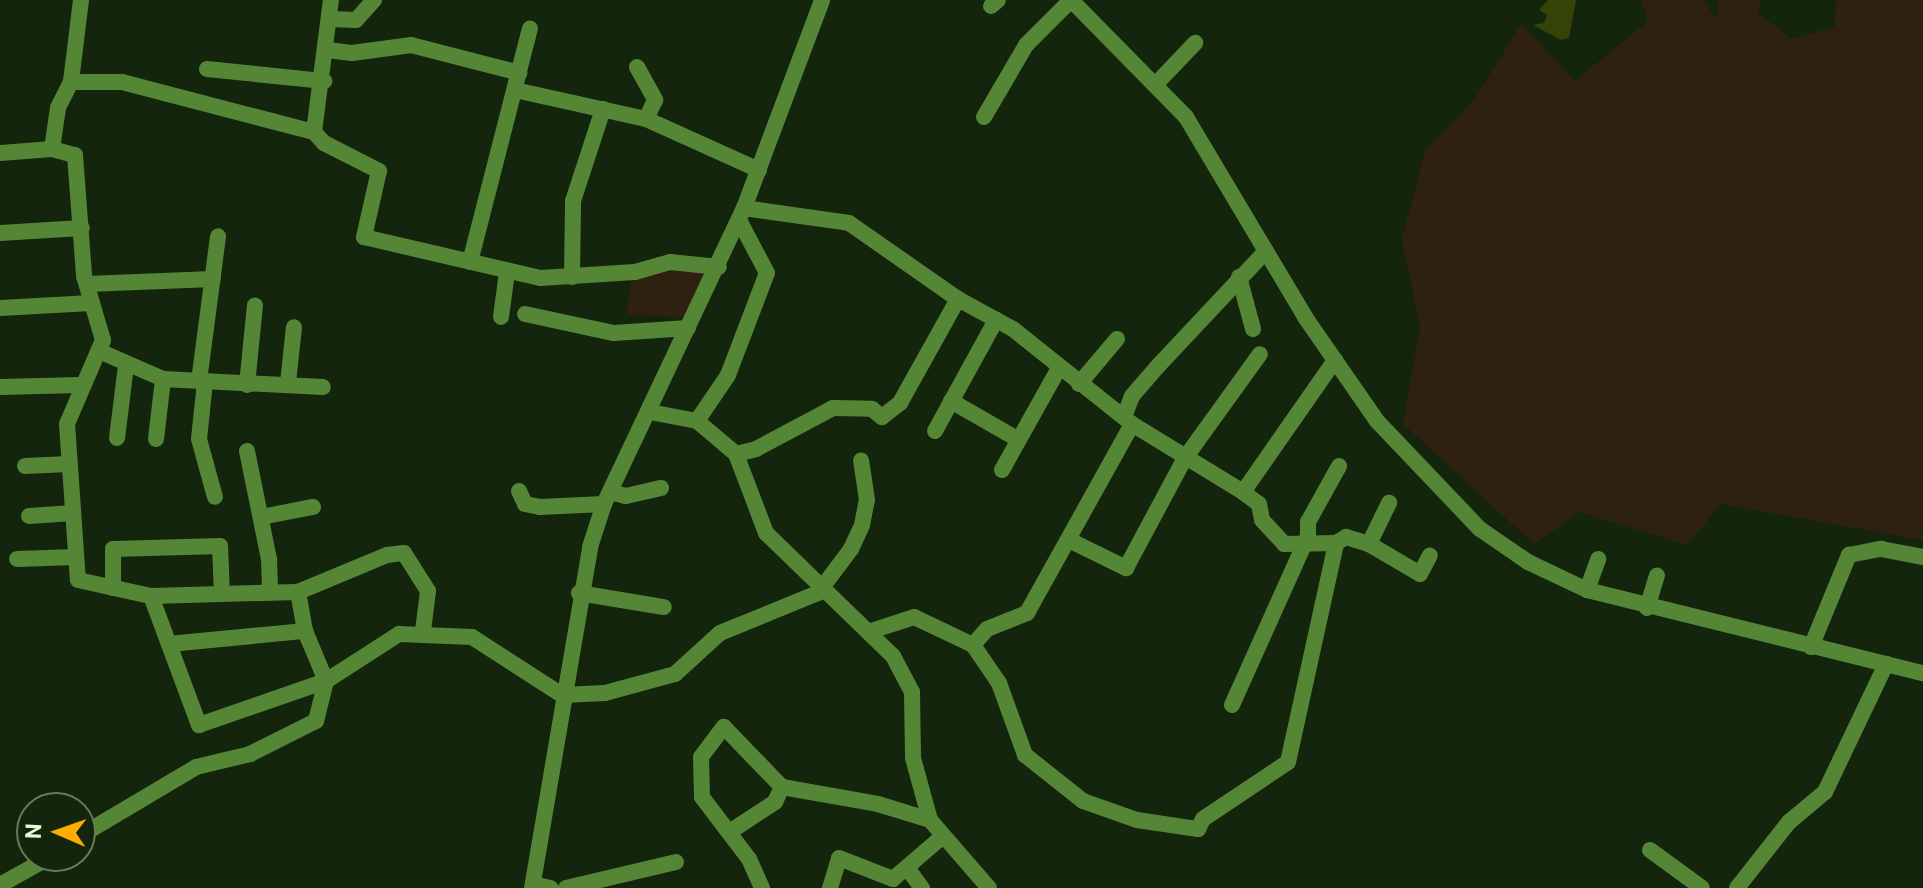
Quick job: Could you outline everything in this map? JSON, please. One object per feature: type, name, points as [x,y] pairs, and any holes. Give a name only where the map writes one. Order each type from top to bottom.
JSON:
[{"type":"street","points":[[314,132],[324,81],[331,0]]},
{"type":"street","points":[[330,19],[356,20],[374,0]]},
{"type":"street","points":[[551,888],[532,886],[579,593],[607,498],[742,214],[822,0]]},
{"type":"street","points":[[984,117],[1026,45],[1071,0],[1156,84],[1210,151],[1265,252],[1335,360],[1377,421],[1455,508],[1528,562],[1587,590],[1647,608],[1923,673]]},
{"type":"street","points":[[52,149],[58,108],[71,82],[77,1]]},
{"type":"street","points":[[470,262],[530,29]]},
{"type":"street","points":[[1156,84],[1195,43]]},
{"type":"street","points":[[327,50],[352,53],[411,45],[517,82],[646,119],[759,170]]},
{"type":"street","points":[[637,67],[655,100],[646,119]]},
{"type":"street","points":[[207,69],[324,81]]},
{"type":"street","points":[[71,82],[122,82],[314,132],[324,143],[379,171],[364,237],[507,272],[572,277],[635,272],[670,262],[719,267]]},
{"type":"street","points":[[572,277],[573,201],[603,109]]},
{"type":"street","points":[[0,153],[52,149],[75,155],[87,284],[103,340],[69,409],[69,464],[78,580],[151,596],[298,592],[387,555],[404,553],[428,591],[423,631]]},
{"type":"street","points":[[742,214],[849,223],[958,299],[996,320],[1128,420],[1243,492],[1259,504],[1273,535],[1284,544],[1336,543],[1346,537],[1369,544],[1420,574],[1430,555]]},
{"type":"street","points":[[697,421],[728,375],[767,273],[742,214]]},
{"type":"street","points":[[0,233],[82,228]]},
{"type":"street","points":[[215,497],[199,439],[202,381],[218,236]]},
{"type":"street","points":[[973,645],[987,629],[1027,613],[1069,540],[1128,420],[1141,386],[1265,252]]},
{"type":"street","points":[[501,317],[507,272]]},
{"type":"street","points":[[1239,277],[1253,329]]},
{"type":"street","points":[[87,284],[213,279]]},
{"type":"street","points":[[736,454],[756,449],[833,408],[872,409],[882,417],[900,403],[958,299]]},
{"type":"street","points":[[0,308],[91,303]]},
{"type":"street","points":[[247,385],[255,305]]},
{"type":"street","points":[[525,314],[614,333],[688,328]]},
{"type":"street","points":[[935,431],[996,320]]},
{"type":"street","points":[[288,383],[294,327]]},
{"type":"street","points":[[1079,384],[1117,339]]},
{"type":"street","points":[[99,351],[126,366],[163,379],[323,387]]},
{"type":"street","points":[[1069,540],[1126,568],[1185,458],[1260,354]]},
{"type":"street","points":[[1243,492],[1335,360]]},
{"type":"street","points":[[117,438],[126,366]]},
{"type":"street","points":[[1002,470],[1059,368]]},
{"type":"street","points":[[156,439],[163,379]]},
{"type":"street","points":[[0,387],[80,385]]},
{"type":"street","points":[[951,401],[1019,440]]},
{"type":"street","points":[[650,412],[697,421],[736,454],[766,533],[821,585],[839,607],[871,631],[893,656],[912,692],[913,758],[930,820],[989,888]]},
{"type":"street","points":[[247,451],[261,517],[270,592]]},
{"type":"street","points":[[151,596],[199,725],[326,681],[399,634],[423,631],[472,637],[562,695],[605,693],[675,674],[720,633],[818,593],[821,585],[851,549],[862,525],[867,500],[861,460]]},
{"type":"street","points":[[25,466],[69,464]]},
{"type":"street","points":[[1232,705],[1303,546],[1308,522],[1339,466]]},
{"type":"street","points":[[519,491],[525,504],[540,507],[626,496],[661,488]]},
{"type":"street","points":[[1369,544],[1389,503]]},
{"type":"street","points":[[261,517],[314,508]]},
{"type":"street","points":[[29,516],[73,513]]},
{"type":"street","points":[[871,631],[914,617],[973,645],[999,683],[1025,755],[1083,801],[1137,820],[1198,829],[1203,819],[1288,762],[1336,543]]},
{"type":"street","points":[[113,588],[113,549],[220,546],[222,594]]},
{"type":"street","points":[[1811,647],[1849,555],[1881,549],[1923,557]]},
{"type":"street","points":[[17,559],[75,557]]},
{"type":"street","points":[[1587,590],[1598,559]]},
{"type":"street","points":[[1647,608],[1657,575]]},
{"type":"street","points":[[96,826],[196,767],[250,754],[316,721],[326,681],[305,631],[298,592]]},
{"type":"street","points":[[579,593],[664,607]]},
{"type":"street","points":[[169,644],[305,631]]},
{"type":"street","points":[[1737,888],[1789,822],[1825,792],[1886,664]]},
{"type":"street","points":[[762,888],[731,831],[702,797],[699,780],[701,757],[724,727],[782,787],[878,804],[930,820]]},
{"type":"street","points":[[731,831],[775,802],[782,787]]},
{"type":"street","points":[[830,888],[839,858],[893,879],[943,836]]},
{"type":"street","points":[[1650,850],[1702,888]]},
{"type":"street","points":[[566,888],[676,862]]},
{"type":"street","points":[[908,869],[922,888]]},
{"type":"street","points":[[0,885],[23,872]]},
{"type":"shaded area","points":[[1548,0],[1576,0],[1569,38],[1561,40],[1533,25],[1544,23],[1547,15],[1539,10]]},
{"type":"shaded area","points":[[1641,0],[1705,0],[1715,19],[1720,0],[1760,0],[1758,13],[1792,39],[1834,27],[1837,0],[1923,0],[1923,540],[1721,504],[1687,545],[1580,512],[1534,544],[1403,424],[1420,328],[1402,239],[1425,150],[1475,99],[1521,23],[1575,81],[1648,21]]},
{"type":"shaded area","points":[[670,265],[708,271],[686,317],[626,315],[632,277]]}]
